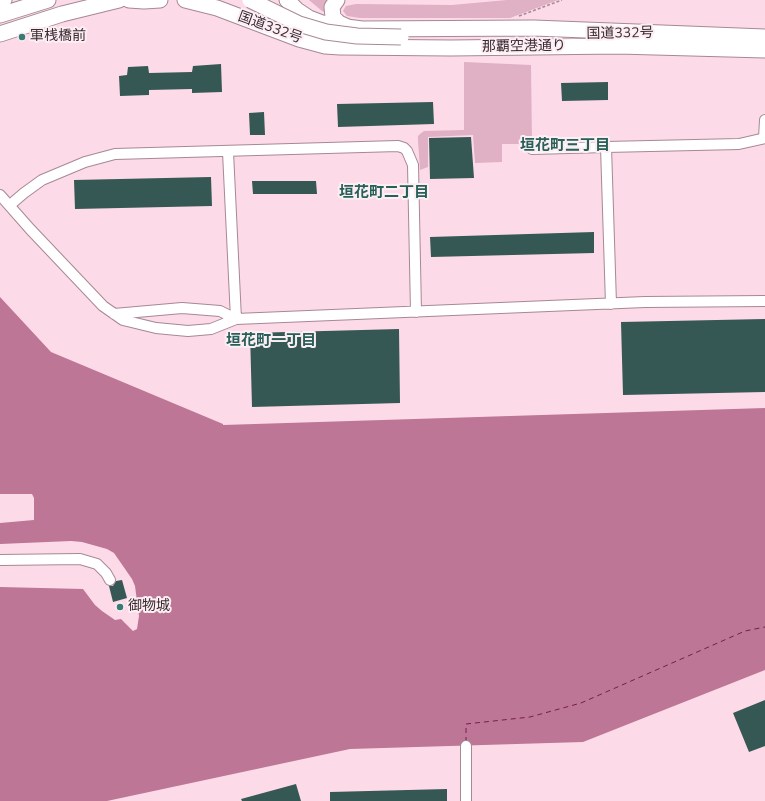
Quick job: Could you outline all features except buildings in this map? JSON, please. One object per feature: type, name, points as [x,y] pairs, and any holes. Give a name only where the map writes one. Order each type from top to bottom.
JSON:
[{"type":"highway","points":[[0,2],[4,0]]},
{"type":"highway","points":[[0,12],[26,0]]},
{"type":"highway","points":[[0,15],[48,0]]},
{"type":"highway","points":[[0,34],[62,14],[119,0]]},
{"type":"highway","points":[[129,0],[160,0]]},
{"type":"highway","name":"国道332号","points":[[185,0],[217,8],[299,39],[325,46],[356,48]]},
{"type":"highway","points":[[251,0],[263,13],[291,30],[316,39],[356,48]]},
{"type":"highway","name":"国道332号","points":[[251,0],[300,24],[326,32],[357,36],[534,36],[662,33]]},
{"type":"highway","name":"国道332号","points":[[287,0],[297,10],[309,18],[322,23],[349,27],[376,29],[534,28],[662,33]]},
{"type":"highway","points":[[337,0],[332,7],[334,18],[339,23],[349,27]]},
{"type":"highway","points":[[662,33],[765,37]]},
{"type":"highway","name":"那覇空港通り","points":[[356,48],[618,46],[765,50]]},
{"type":"lane","points":[[532,150],[739,144],[764,138],[765,120]]},
{"type":"lane","points":[[10,205],[42,180],[67,169],[115,154],[398,146],[404,148],[409,154],[413,165],[416,312]]},
{"type":"lane","points":[[606,147],[611,304]]},
{"type":"lane","points":[[228,152],[236,320]]},
{"type":"lane","points":[[0,195],[103,306],[123,320],[156,328],[188,331],[211,329],[236,320],[416,312],[645,302],[765,301]]},
{"type":"lane","points":[[114,314],[182,308],[220,311],[236,320]]},
{"type":"lane","points":[[0,560],[80,559],[97,564],[110,580]]},
{"type":"lane","points":[[466,746],[466,801]]},
{"type":"path","points":[[517,17],[562,0]]},
{"type":"shaded area","points":[[309,0],[329,0],[326,13],[322,11]]},
{"type":"shaded area","points":[[507,0],[558,0],[510,18],[360,18],[347,16],[343,11],[346,6],[356,4],[452,5]]},
{"type":"shaded area","points":[[464,62],[531,65],[532,144],[502,144],[502,162],[475,163],[473,135],[428,137],[428,167],[420,170],[418,136],[420,134],[424,131],[464,130]]},
{"type":"shaded area","points":[[0,297],[51,352],[223,425],[765,408],[765,670],[583,742],[350,749],[107,801],[0,801],[0,587],[83,589],[95,605],[102,611],[115,620],[121,619],[133,631],[137,629],[139,616],[135,586],[132,579],[114,553],[107,549],[82,542],[71,541],[0,544],[0,523],[34,520],[34,498],[32,494],[0,494]]},
{"type":"ferry route","points":[[466,742],[466,724],[530,717],[581,703],[745,631],[765,627]]},
{"type":"place","name":"軍桟橋前","points":[[22,37]]},
{"type":"place","name":"御物城","points":[[120,607]]},
{"type":"district","name":"垣花町三丁目","points":[[565,146]]},
{"type":"district","name":"垣花町二丁目","points":[[384,193]]},
{"type":"district","name":"垣花町一丁目","points":[[271,341]]}]
